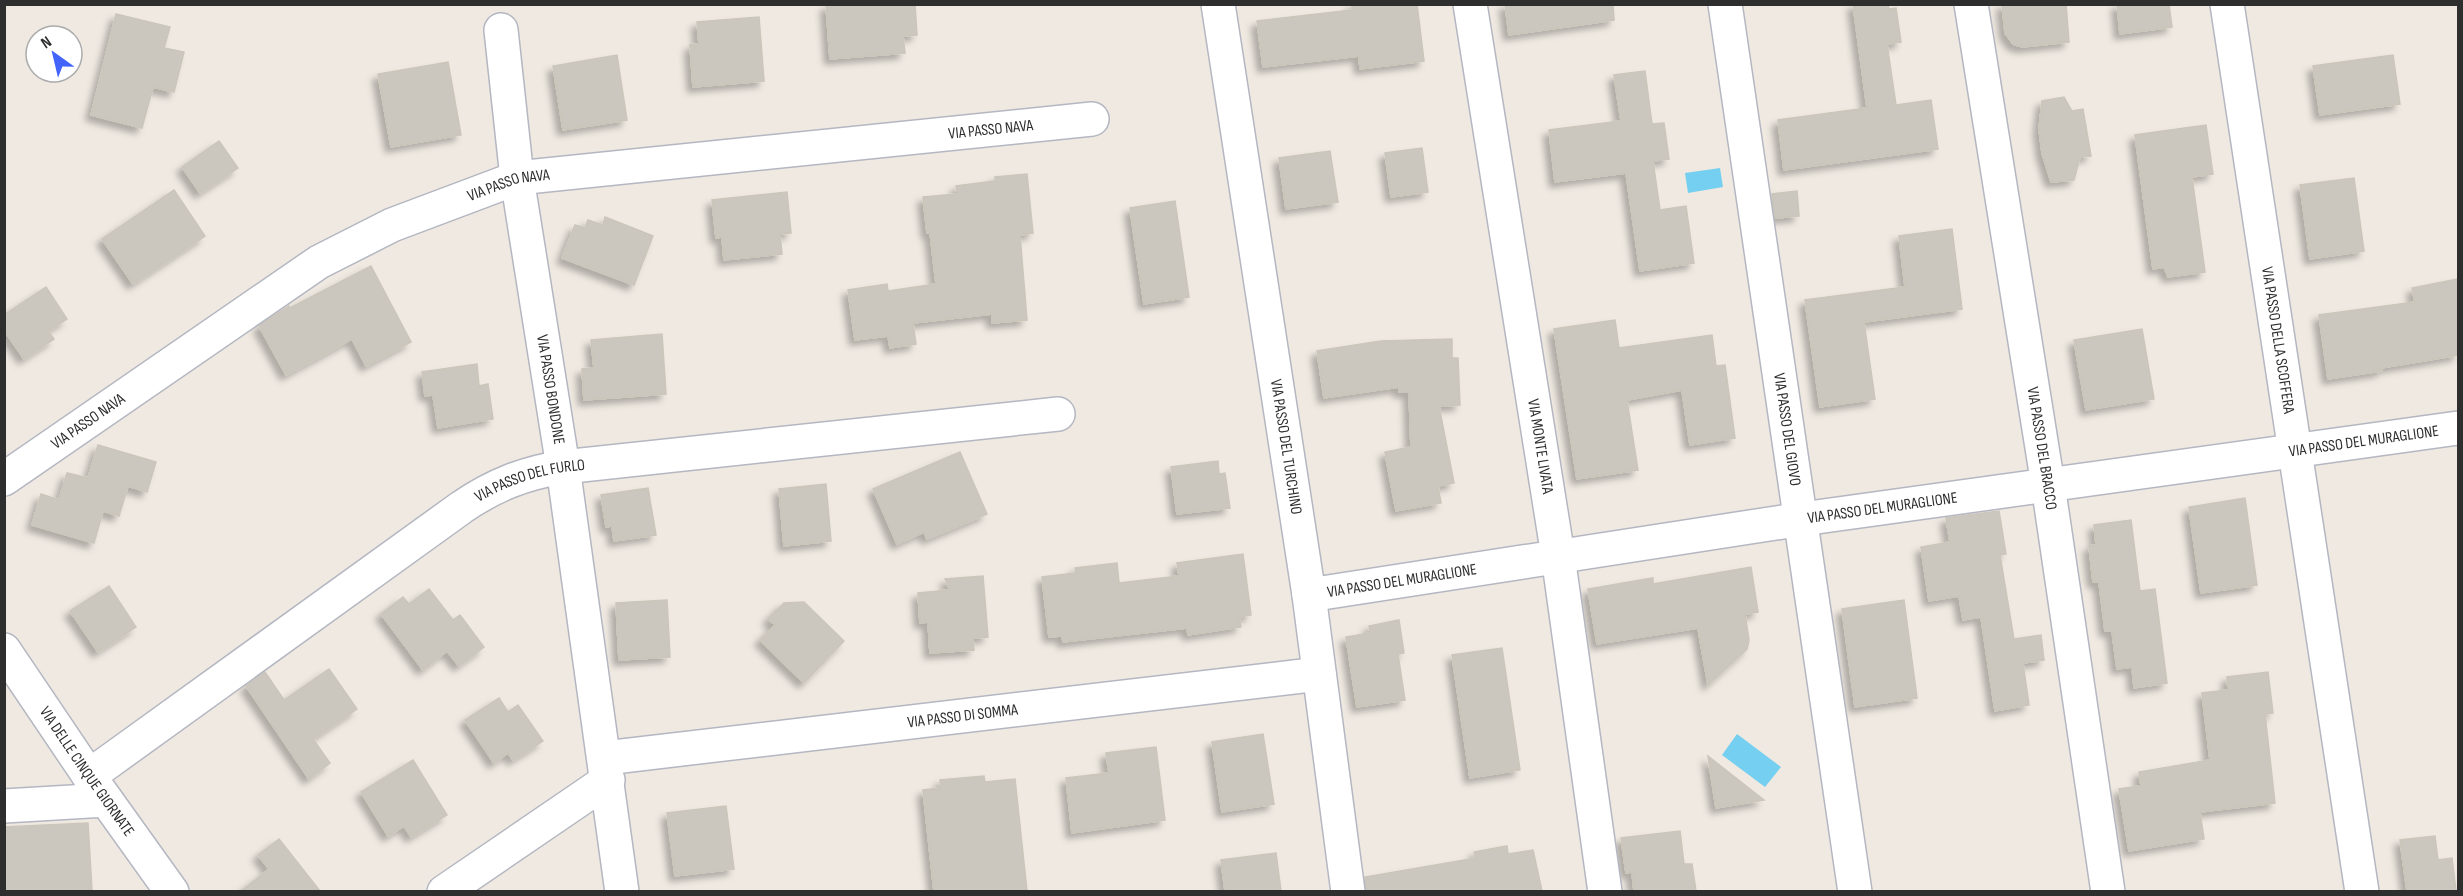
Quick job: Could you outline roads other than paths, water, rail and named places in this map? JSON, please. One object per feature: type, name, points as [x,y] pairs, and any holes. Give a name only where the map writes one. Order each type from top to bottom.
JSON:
[{"type":"street","name":"VIA PASSO DEL TURCHINO","points":[[1218,4],[1309,595],[1348,891]]},
{"type":"street","name":"VIA MONTE LIVATA","points":[[1470,4],[1557,556],[1605,891]]},
{"type":"street","name":"VIA PASSO DEL GIOVO","points":[[1725,4],[1855,891]]},
{"type":"street","name":"VIA PASSO DEL BRACCO","points":[[1971,4],[2048,485],[2108,891]]},
{"type":"street","name":"VIA PASSO DELLA SCOFFERA","points":[[2228,4],[2362,891]]},
{"type":"street","name":"VIA PASSO BONDONE","points":[[501,30],[517,178],[563,467],[607,769],[622,891]]},
{"type":"street","name":"VIA PASSO NAVA","points":[[4,479],[273,291],[319,262],[392,225],[517,178],[1092,119]]},
{"type":"street","name":"VIA PASSO DEL FURLO","points":[[97,788],[473,500],[515,478],[563,467],[1058,414]]},
{"type":"street","name":"VIA PASSO DEL MURAGLIONE","points":[[1309,595],[1802,519],[2458,428]]},
{"type":"street","name":"VIA DELLE CINQUE GIORNATE","points":[[4,650],[97,788],[172,891]]},
{"type":"street","name":"VIA PASSO DI SOMMA","points":[[444,891],[607,769],[1319,674]]},
{"type":"street","points":[[4,806],[97,788]]},
{"type":"water","points":[[1720,168],[1723,187],[1688,193],[1685,173]]},
{"type":"water","points":[[1737,734],[1781,767],[1765,787],[1722,755]]}]
